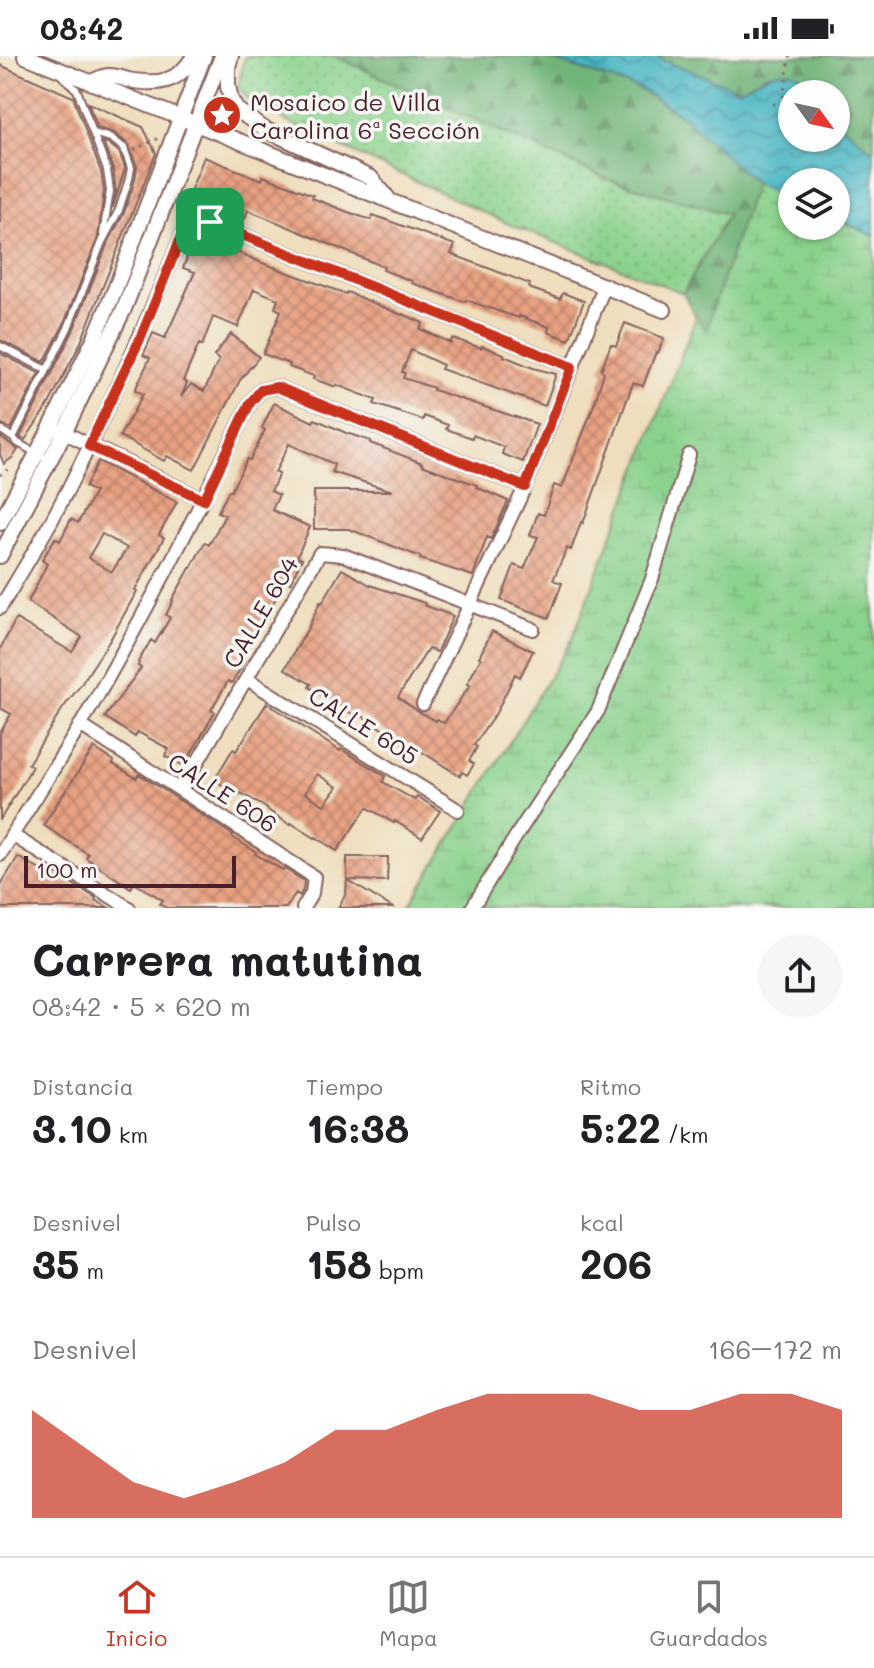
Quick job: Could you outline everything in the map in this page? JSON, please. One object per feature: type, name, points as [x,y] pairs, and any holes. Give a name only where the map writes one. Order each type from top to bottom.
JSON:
[{"type":"street","points":[[25,56],[664,310]]},
{"type":"street","points":[[91,82],[107,76],[145,83],[162,82],[174,78],[194,56]]},
{"type":"street","points":[[58,430],[204,56]]},
{"type":"street","points":[[0,556],[44,457],[124,309],[222,56]]},
{"type":"street","points":[[231,56],[228,86],[236,109],[264,129],[371,178],[390,200]]},
{"type":"street","points":[[0,608],[52,520],[140,339],[182,235],[195,223],[210,222],[572,367]]},
{"type":"street","points":[[423,704],[525,487],[605,285]]},
{"type":"street","points":[[0,855],[133,633],[204,500],[250,403],[261,390],[277,387],[525,487]]},
{"type":"street","points":[[58,430],[204,500]]},
{"type":"street","points":[[472,908],[598,711],[652,579],[689,455]]},
{"type":"street","points":[[0,523],[44,457]]},
{"type":"street","name":"CALLE 604","points":[[181,790],[320,553],[343,555],[471,604]]},
{"type":"street","points":[[471,604],[533,629]]},
{"type":"street","name":"CALLE 605","points":[[247,679],[458,810]]},
{"type":"street","name":"CALLE 606","points":[[80,725],[314,877],[312,893],[303,908]]},
{"type":"street","points":[[12,835],[129,908]]},
{"type":"lane","points":[[50,65],[77,90],[107,170],[110,191],[102,242]]},
{"type":"lane","points":[[13,438],[68,328],[102,242],[119,210],[129,179],[131,168],[124,148],[111,138],[93,133]]},
{"type":"lane","points":[[0,346],[47,370]]},
{"type":"lane","points":[[0,429],[44,457]]},
{"type":"path","points":[[786,80],[790,56]]},
{"type":"path","points":[[773,104],[778,105]]},
{"type":"path","points":[[127,153],[166,135]]},
{"type":"green space","points":[[245,56],[334,56],[607,179],[728,214],[683,293],[511,225],[249,101],[238,86]]},
{"type":"green space","points":[[334,56],[542,56],[639,89],[683,116],[755,183],[706,331],[683,293],[728,214],[607,179]]},
{"type":"green space","points":[[652,56],[874,56],[874,152],[850,132],[850,80],[804,80],[767,74],[739,90]]},
{"type":"green space","points":[[755,183],[778,193],[778,240],[850,240],[850,225],[874,236],[874,908],[408,908],[571,642],[696,317],[706,330]]},
{"type":"water","points":[[542,56],[652,56],[739,90],[771,74],[791,72],[800,75],[806,80],[778,80],[778,152],[850,152],[850,132],[874,152],[874,236],[850,225],[850,168],[778,168],[778,193],[755,183],[683,116],[640,89]]},
{"type":"building","points":[[0,65],[73,97],[101,172],[104,191],[98,237],[63,326],[44,362],[0,340]]},
{"type":"building","points":[[88,103],[143,127],[156,153],[80,344],[50,402],[25,440],[20,437],[73,331],[135,180],[137,167],[129,145],[114,133],[98,128]]},
{"type":"building","points":[[103,142],[119,152],[125,168],[113,208],[116,191],[113,169]]},
{"type":"building","points":[[204,157],[262,180],[263,176],[290,186],[348,212],[371,220],[373,215],[455,245],[451,254],[530,284],[529,288],[560,299],[563,293],[584,301],[569,340],[548,332],[549,327],[519,316],[465,302],[412,283],[383,270],[384,267],[248,210],[245,219],[188,197]]},
{"type":"building","points":[[196,234],[260,262],[403,314],[423,323],[420,329],[451,343],[452,338],[482,346],[533,368],[556,374],[545,406],[441,369],[443,365],[411,350],[402,372],[405,373],[403,378],[433,390],[537,424],[523,462],[502,454],[504,447],[446,429],[448,425],[424,416],[423,420],[374,404],[376,400],[313,379],[314,376],[289,367],[290,364],[263,354],[281,311],[275,308],[278,299],[254,289],[238,327],[213,317],[183,381],[187,383],[181,397],[191,384],[204,391],[219,360],[214,356],[231,334],[259,357],[240,380],[194,470],[167,456],[164,461],[120,436],[143,394],[135,390],[150,358],[143,355],[153,333],[165,338],[195,272],[183,268]]},
{"type":"building","points":[[625,323],[664,338],[643,386],[633,383],[583,523],[571,550],[567,548],[553,580],[562,583],[549,618],[501,600],[514,565],[524,569],[538,537],[530,535],[538,513],[544,515],[554,485],[562,488],[595,402],[604,372],[601,370],[611,344],[616,346]]},
{"type":"building","points":[[0,353],[39,373],[11,429],[0,423]]},
{"type":"building","points":[[274,403],[313,422],[315,419],[477,485],[508,501],[491,539],[487,537],[473,576],[420,559],[349,529],[314,529],[314,491],[392,491],[332,472],[334,464],[289,444],[275,472],[279,474],[271,491],[279,495],[272,510],[310,527],[297,557],[302,559],[290,583],[285,580],[260,629],[257,628],[239,658],[245,661],[232,683],[228,681],[211,710],[215,712],[184,766],[165,756],[169,749],[138,732],[135,737],[105,717],[141,668],[138,662],[151,640],[155,643],[170,618],[166,615],[172,600],[205,542],[209,545],[225,515],[218,512],[247,459],[250,460]]},
{"type":"building","points":[[0,436],[18,450],[4,464],[0,454]]},
{"type":"building","points":[[98,461],[177,502],[159,535],[164,538],[110,640],[28,764],[32,766],[29,772],[0,820],[0,733],[11,714],[0,708],[0,649],[16,619],[72,652],[82,637],[28,602],[47,564],[42,560],[55,538],[60,541],[71,519],[78,523],[95,492],[85,487]],"holes":[[[102,534],[127,548],[112,572],[88,558]]]},
{"type":"building","points":[[342,569],[370,585],[453,616],[437,652],[428,649],[398,697],[436,721],[444,723],[470,685],[467,684],[492,631],[533,651],[520,677],[515,674],[496,713],[474,745],[477,747],[469,761],[474,764],[467,775],[462,772],[460,776],[359,714],[357,717],[285,669],[320,602]]},
{"type":"building","points":[[267,703],[340,751],[385,776],[383,782],[415,800],[417,796],[440,811],[422,838],[368,808],[337,851],[214,780],[233,749],[236,751]],"holes":[[[317,774],[337,787],[324,805],[305,793]]]},
{"type":"building","points":[[94,748],[114,761],[113,764],[136,778],[139,774],[233,835],[255,854],[304,881],[300,896],[296,893],[286,908],[166,908],[160,904],[163,900],[134,883],[131,888],[86,858],[88,854],[43,825]]},
{"type":"building","points":[[18,857],[47,874],[49,870],[109,908],[0,908],[0,886]]},
{"type":"building","points":[[347,857],[388,857],[387,881],[347,880]]},
{"type":"building","points":[[347,880],[393,908],[338,908],[346,893]]},
{"type":"place","name":"Mosaico de Villa Carolina 6ª Sección","points":[[222,115]]},
{"type":"route","points":[[210,222],[572,367],[525,487],[277,387],[261,390],[250,403],[204,500],[89,446],[140,339],[182,235],[195,223],[210,222]]}]
